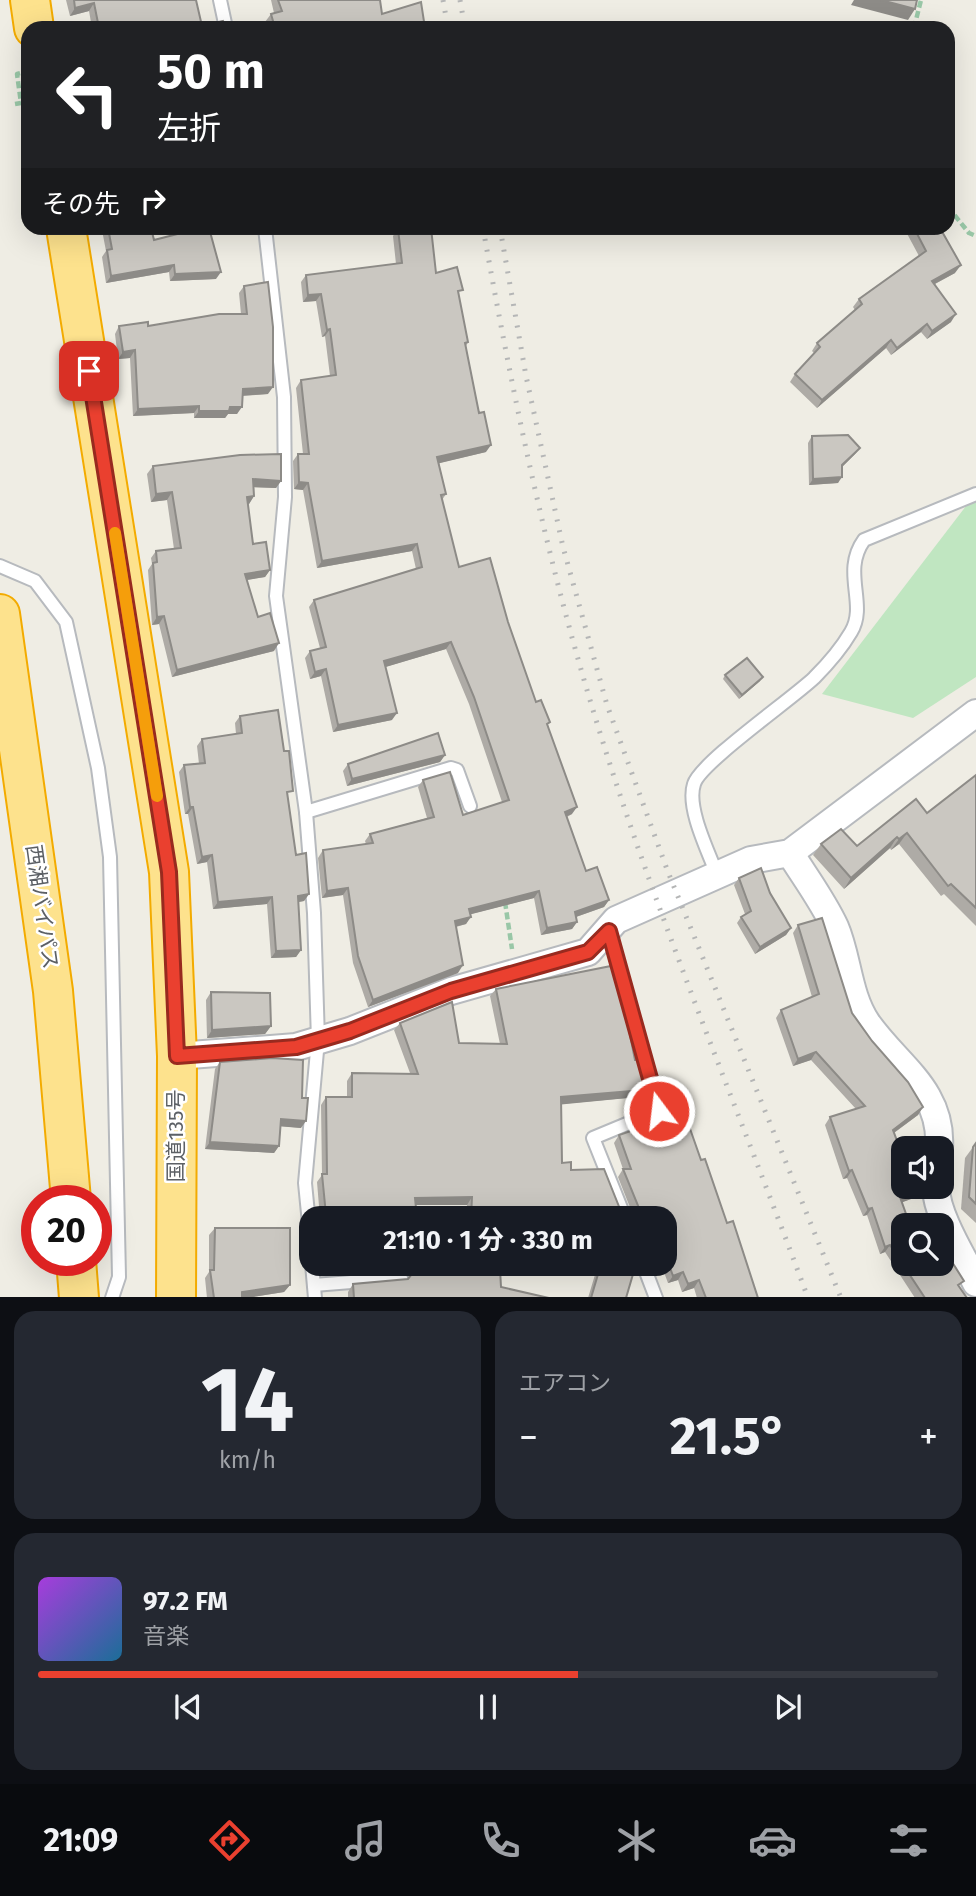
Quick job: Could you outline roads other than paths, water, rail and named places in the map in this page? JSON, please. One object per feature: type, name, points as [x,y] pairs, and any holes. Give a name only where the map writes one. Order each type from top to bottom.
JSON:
[{"type":"highway","points":[[30,0],[33,21]]},
{"type":"highway","name":"国道135号","points":[[67,235],[169,872],[177,1056],[176,1297]]},
{"type":"highway","name":"西湘バイパス","points":[[0,614],[53,991],[70,1185]]},
{"type":"highway","name":"西湘バイパス","points":[[0,705],[39,993],[55,1185]]},
{"type":"highway","points":[[62,1276],[64,1297]]},
{"type":"highway","points":[[77,1276],[79,1297]]},
{"type":"street","points":[[177,1056],[296,1047],[350,1031],[451,991],[588,952],[616,920],[718,877],[751,860],[790,853],[976,713]]},
{"type":"street","points":[[790,853],[835,927],[856,998],[866,1021],[930,1098],[941,1125],[940,1136]]},
{"type":"street","points":[[938,1199],[952,1236],[976,1283]]},
{"type":"lane","points":[[220,0],[224,21]]},
{"type":"lane","points":[[266,235],[284,397],[285,496],[276,596],[306,812],[314,913],[318,1040],[305,1183],[307,1206]]},
{"type":"lane","points":[[718,877],[698,825],[692,796],[694,782],[715,760],[814,678],[839,649],[853,629],[856,612],[852,572],[855,553],[864,540],[976,494]]},
{"type":"lane","points":[[0,566],[35,581],[66,622],[98,768],[110,857],[119,1277],[112,1297]]},
{"type":"lane","points":[[306,812],[451,768],[457,770],[470,806]]},
{"type":"lane","points":[[609,931],[659,1111],[593,1138],[620,1206]]},
{"type":"lane","points":[[648,1276],[656,1297]]},
{"type":"lane","points":[[315,1291],[401,1278]]},
{"type":"railway","points":[[443,0],[447,21]]},
{"type":"railway","points":[[460,0],[464,21]]},
{"type":"railway","points":[[484,235],[531,471],[593,710],[668,932],[808,1297]]},
{"type":"railway","points":[[501,235],[526,376],[563,547],[607,705],[668,872],[841,1297]]}]
